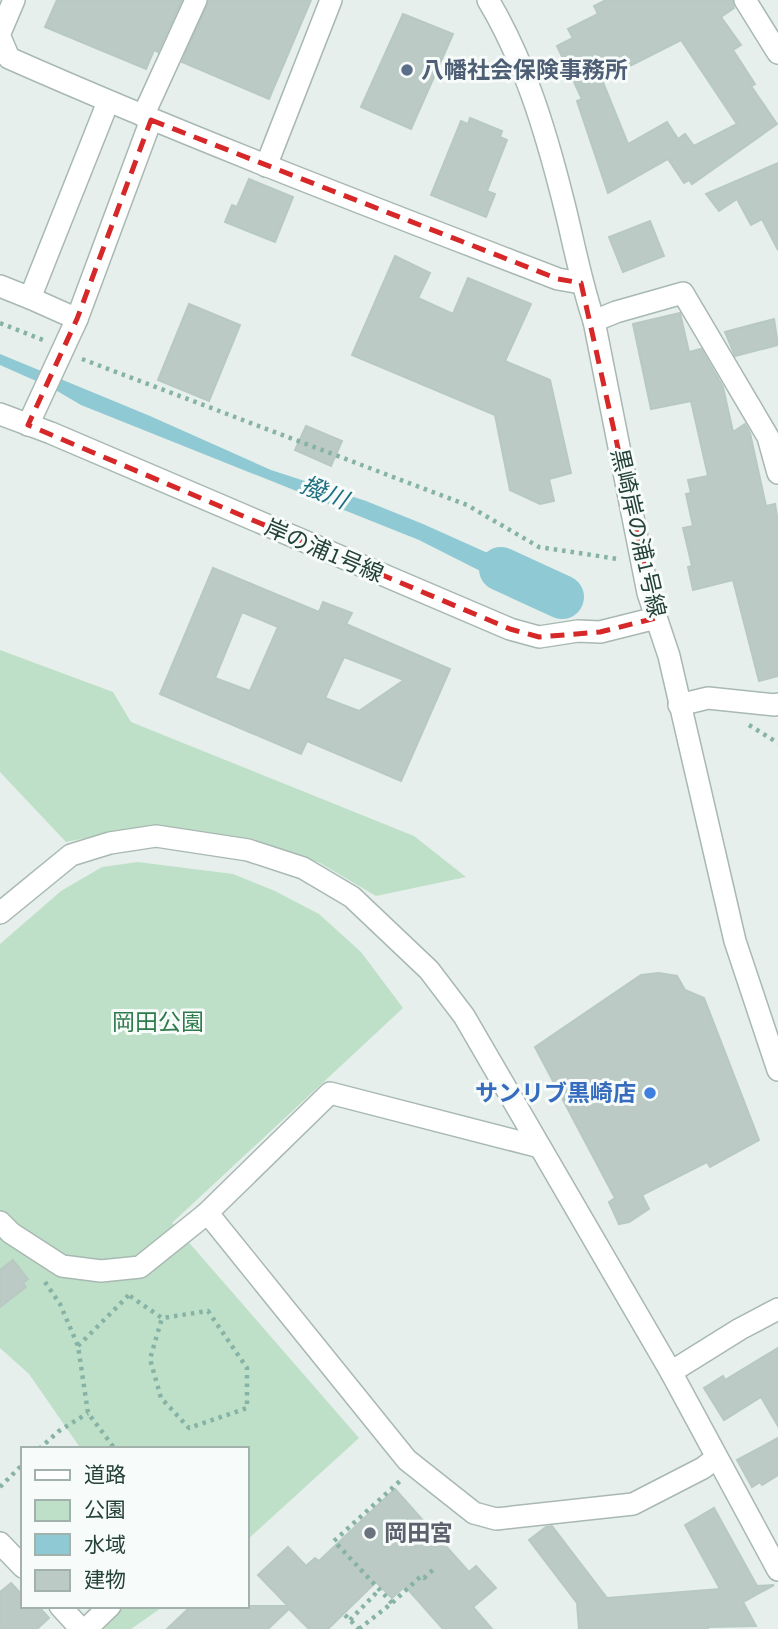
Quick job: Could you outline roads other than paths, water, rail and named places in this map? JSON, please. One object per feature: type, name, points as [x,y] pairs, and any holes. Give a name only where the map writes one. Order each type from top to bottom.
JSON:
[{"type":"street","points":[[14,0],[0,35],[9,58],[108,102],[266,166],[558,279],[581,283]]},
{"type":"street","points":[[28,425],[39,402],[53,349],[77,319],[147,118],[196,0]]},
{"type":"street","points":[[266,166],[331,0]]},
{"type":"street","name":"黒崎岸の浦1号線","points":[[488,0],[503,24],[541,117],[563,198],[581,283],[594,321],[648,593],[669,656],[735,941],[778,1070]]},
{"type":"street","points":[[746,0],[778,53]]},
{"type":"street","points":[[30,298],[108,102]]},
{"type":"street","points":[[0,286],[77,319]]},
{"type":"street","points":[[594,321],[682,293],[768,438],[778,473]]},
{"type":"street","name":"岸の浦1号線","points":[[0,414],[510,629],[539,637],[600,632],[656,618]]},
{"type":"street","points":[[680,705],[708,698],[778,704]]},
{"type":"street","points":[[0,913],[71,855],[110,843],[156,836],[248,850],[303,868],[352,897],[429,970],[464,1016],[671,1372],[778,1570]]},
{"type":"street","points":[[0,1222],[11,1233],[62,1266],[100,1272],[140,1267],[206,1214],[330,1093],[540,1147]]},
{"type":"street","points":[[206,1214],[407,1460],[474,1513],[496,1519],[633,1504],[703,1468],[716,1458]]},
{"type":"street","points":[[671,1372],[740,1329],[778,1310]]},
{"type":"street","points":[[0,1543],[21,1565]]},
{"type":"street","points":[[62,1608],[83,1629],[108,1608]]},
{"type":"water","points":[[0,354],[271,470],[366,501],[423,524],[559,585],[548,602],[516,589],[419,540],[81,405],[52,388],[0,365]]},
{"type":"waterway","name":"撥川","points":[[501,569],[562,597]]},
{"type":"place","name":"八幡社会保険事務所","points":[[407,70]]},
{"type":"place","name":"サンリブ黒崎店","points":[[650,1093]]},
{"type":"place","name":"岡田宮","points":[[370,1533]]},
{"type":"park label","name":"岡田公園","points":[[158,1022]]}]
